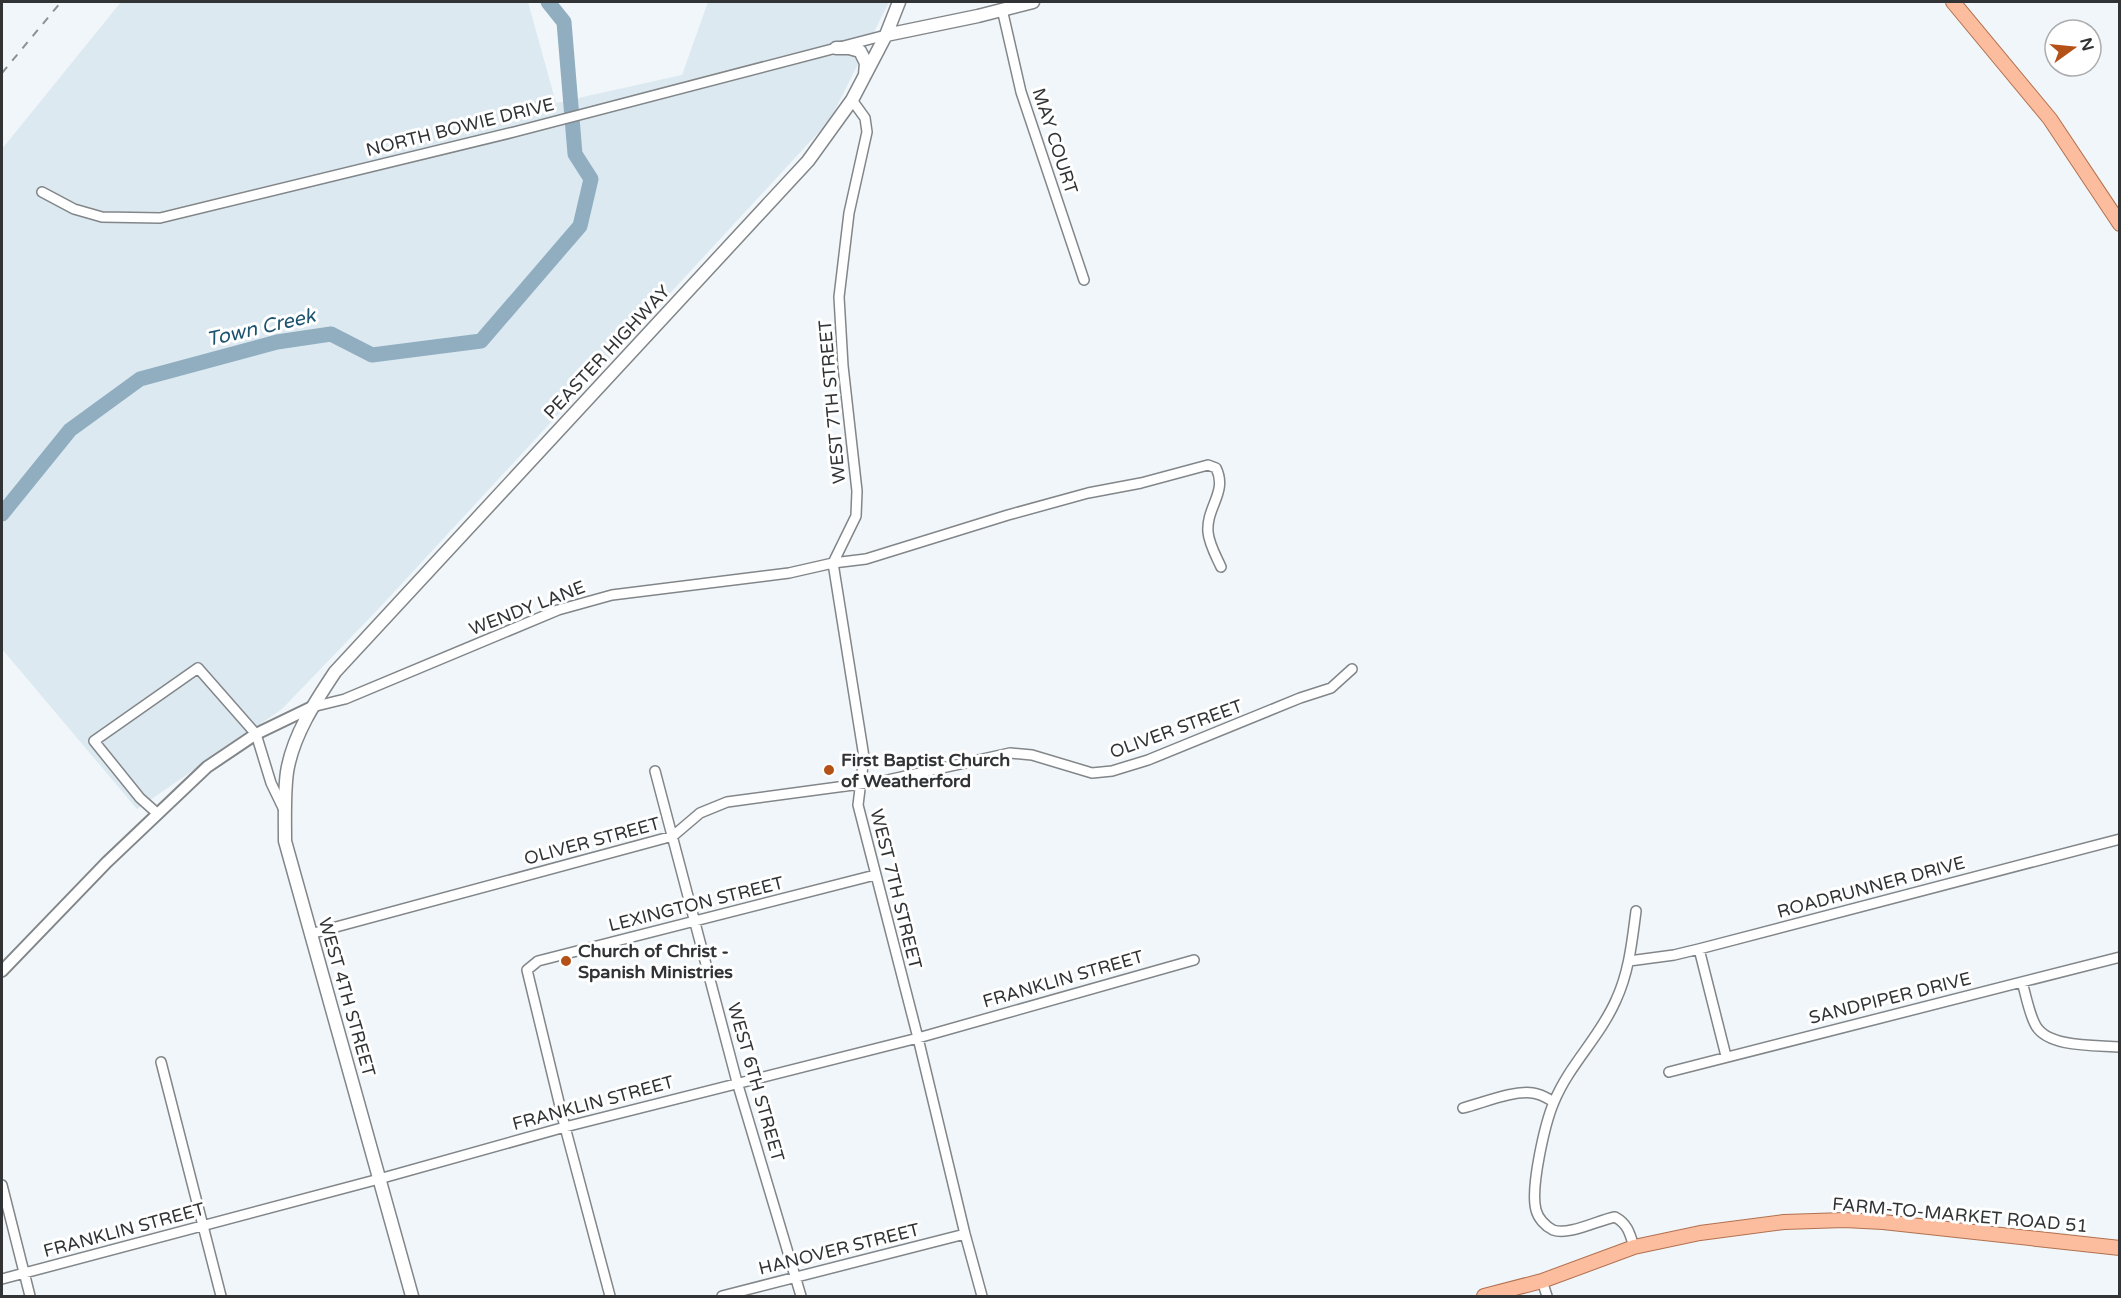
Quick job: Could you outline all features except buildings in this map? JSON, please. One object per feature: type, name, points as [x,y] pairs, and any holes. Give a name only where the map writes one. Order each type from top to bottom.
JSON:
[{"type":"main road","points":[[899,2],[899,11],[908,25],[921,28]]},
{"type":"main road","name":"PEASTER HIGHWAY","points":[[312,707],[335,672],[808,162],[852,100],[886,35],[899,2]]},
{"type":"main road","points":[[886,35],[1033,2]]},
{"type":"main road","points":[[1953,2],[2050,119],[2120,224]]},
{"type":"main road","points":[[836,48],[860,51],[866,63],[865,77]]},
{"type":"main road","name":"WEST 4TH STREET","points":[[312,707],[298,738],[288,770],[285,841],[412,1296]]},
{"type":"main road","name":"FARM-TO-MARKET ROAD 51","points":[[1484,1296],[1542,1281],[1634,1247],[1700,1233],[1784,1222],[1844,1220],[1883,1222],[2120,1248]]},
{"type":"street","name":"MAY COURT","points":[[1002,9],[1021,92],[1084,280]]},
{"type":"street","name":"NORTH BOWIE DRIVE","points":[[42,192],[74,209],[102,217],[160,218],[553,121],[886,35]]},
{"type":"street","name":"WEST 7TH STREET","points":[[852,100],[865,117],[867,132],[849,213],[839,297],[843,366],[857,491],[856,516],[833,563],[864,757],[858,805],[982,1296]]},
{"type":"street","name":"WENDY LANE","points":[[312,707],[345,699],[558,610],[612,595],[789,573],[833,563],[866,559],[1088,492],[1141,483],[1208,465],[1216,468],[1220,476],[1221,487],[1208,519],[1208,533],[1221,567]]},
{"type":"street","points":[[158,814],[140,798],[94,741],[198,668],[256,734],[271,783],[285,811]]},
{"type":"street","name":"OLIVER STREET","points":[[310,934],[673,836],[700,813],[727,802],[882,781],[1010,753],[1032,755],[1092,773],[1112,771],[1148,760],[1331,688],[1352,669]]},
{"type":"street","points":[[2,971],[107,862],[207,767],[256,734],[312,707]]},
{"type":"street","name":"WEST 6TH STREET","points":[[655,771],[738,1082],[801,1296]]},
{"type":"street","name":"ROADRUNNER DRIVE","points":[[1629,961],[1700,949],[2120,839]]},
{"type":"street","name":"LEXINGTON STREET","points":[[565,1127],[527,970],[538,961],[874,875]]},
{"type":"street","points":[[1634,1247],[1628,1228],[1623,1221],[1615,1217],[1562,1232],[1552,1229],[1543,1223],[1536,1211],[1534,1198],[1540,1155],[1554,1102],[1567,1078],[1603,1027],[1617,998],[1629,961],[1636,911]]},
{"type":"street","points":[[1700,949],[1726,1056]]},
{"type":"street","name":"SANDPIPER DRIVE","points":[[1669,1072],[2120,957]]},
{"type":"street","name":"FRANKLIN STREET","points":[[2,1279],[565,1127],[918,1038],[1194,960]]},
{"type":"street","points":[[2022,982],[2035,1025],[2043,1035],[2055,1041],[2120,1047]]},
{"type":"street","points":[[161,1062],[221,1296]]},
{"type":"street","points":[[1463,1108],[1531,1092],[1554,1102]]},
{"type":"street","points":[[565,1127],[610,1296]]},
{"type":"street","points":[[2,1185],[30,1296]]},
{"type":"street","name":"HANOVER STREET","points":[[722,1296],[965,1234]]},
{"type":"street","points":[[1542,1281],[1547,1296]]},
{"type":"shaded area","points":[[121,2],[528,2],[556,103],[682,75],[708,2],[889,2],[830,120],[383,604],[282,709],[137,809],[2,649],[2,149]]},
{"type":"waterway","name":"Town Creek","points":[[2,514],[70,430],[140,379],[277,342],[331,334],[372,355],[481,341],[580,226],[591,179],[575,154],[564,22],[548,2]]},
{"type":"railway","points":[[2,73],[61,2]]},
{"type":"place","name":"First Baptist Church of Weatherford","points":[[829,770]]},
{"type":"place","name":"Church of Christ - Spanish Ministries","points":[[566,961]]}]
